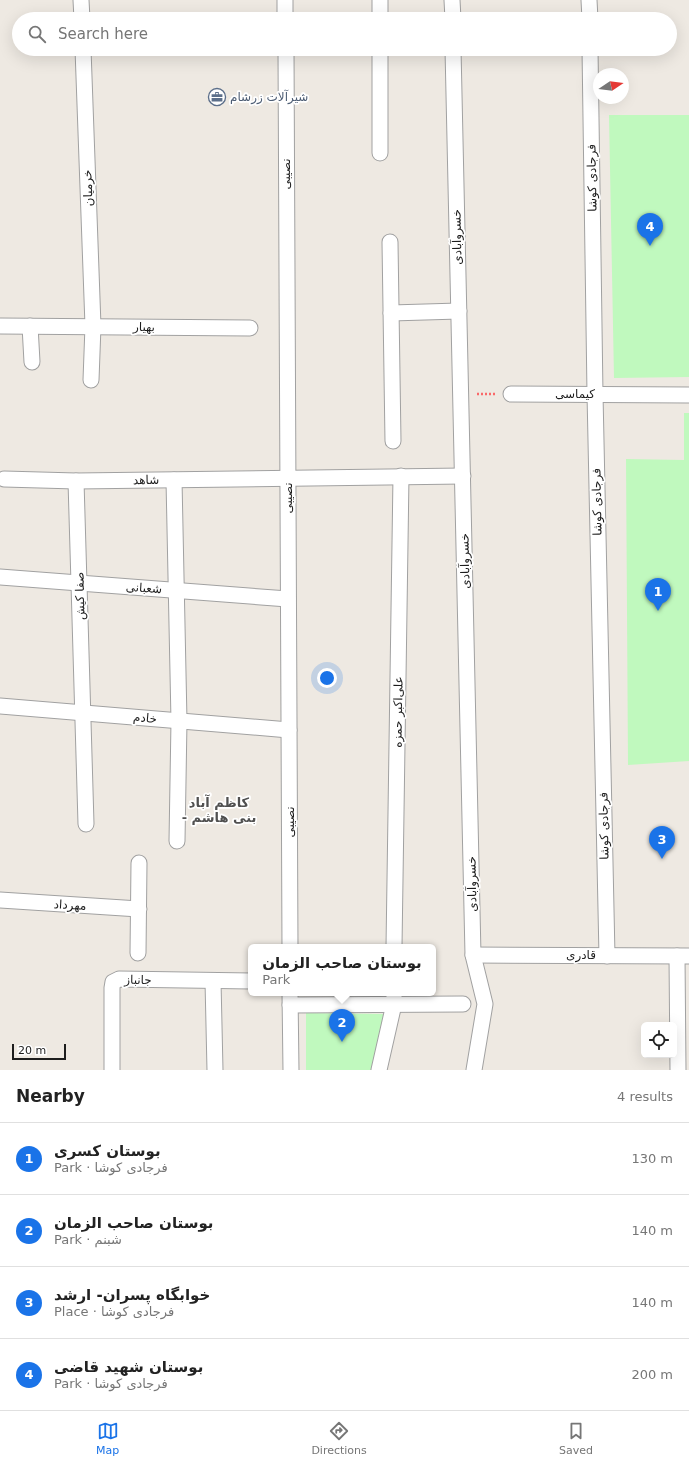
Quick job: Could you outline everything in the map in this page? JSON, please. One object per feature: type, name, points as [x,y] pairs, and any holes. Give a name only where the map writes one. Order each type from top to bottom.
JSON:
[{"type":"street","points":[[81,0],[82,12]]},
{"type":"street","points":[[285,0],[285,12]]},
{"type":"street","points":[[380,0],[380,12]]},
{"type":"street","points":[[452,0],[452,12]]},
{"type":"street","points":[[589,0],[590,12]]},
{"type":"street","name":"خرمیان","points":[[83,56],[93,326],[91,380]]},
{"type":"street","name":"نصیبی","points":[[286,56],[290,944]]},
{"type":"street","points":[[380,56],[380,153]]},
{"type":"street","name":"خسروآبادی","points":[[453,56],[474,955],[485,1004],[474,1070]]},
{"type":"street","name":"فرجادی کوشا","points":[[590,56],[595,394],[607,956]]},
{"type":"street","points":[[390,242],[393,441]]},
{"type":"street","points":[[391,313],[459,311]]},
{"type":"street","name":"بهیار","points":[[0,326],[250,328]]},
{"type":"street","points":[[30,326],[32,362]]},
{"type":"street","name":"کیماسی","points":[[511,394],[689,395]]},
{"type":"street","name":"علی‌اکبر حمزه","points":[[394,944],[401,476]]},
{"type":"street","name":"شاهد","points":[[4,478],[76,481],[463,476]]},
{"type":"street","points":[[174,480],[175,590],[179,721],[177,841]]},
{"type":"street","name":"صفا کیش","points":[[76,481],[86,824]]},
{"type":"street","name":"شعبانی","points":[[0,577],[288,599]]},
{"type":"street","name":"خادم","points":[[0,706],[289,730]]},
{"type":"street","points":[[138,953],[139,863]]},
{"type":"street","name":"مهرداد","points":[[0,900],[139,909]]},
{"type":"street","name":"قادری","points":[[474,955],[683,956]]},
{"type":"street","points":[[678,1070],[683,956]]},
{"type":"street","name":"جانباز","points":[[112,1070],[112,988],[114,982],[119,979],[248,981]]},
{"type":"street","points":[[213,981],[214,1070]]},
{"type":"street","points":[[379,1070],[394,998]]},
{"type":"street","points":[[291,1070],[290,999],[394,998],[462,1004]]},
{"type":"path","points":[[461,394],[511,394]]},
{"type":"green space","points":[[609,115],[689,115],[689,377],[614,378]]},
{"type":"green space","points":[[684,413],[689,413],[689,761],[628,765],[626,459],[684,460]]},
{"type":"green space","points":[[306,1013],[386,1014],[372,1070],[306,1070]]},
{"type":"place","name":"شیرآلات زرشام","points":[[217,97]]},
{"type":"place","name":"بوستان شهید قاضی","points":[[650,246]]},
{"type":"place","name":"بوستان کسری","points":[[658,611]]},
{"type":"place","name":"خوابگاه پسران- ارشد","points":[[662,859]]},
{"type":"place","name":"بوستان صاحب الزمان","points":[[342,1042]]},
{"type":"district","name":"کاظم آباد - بنی هاشم","points":[[219,810]]}]
